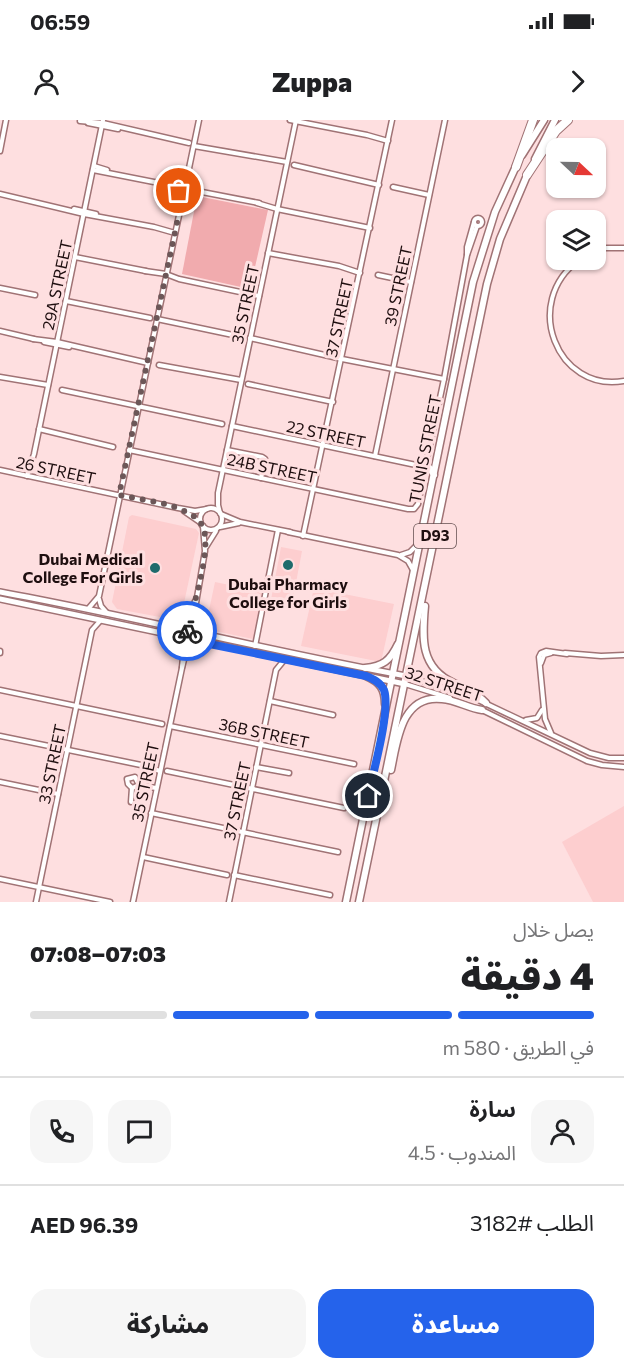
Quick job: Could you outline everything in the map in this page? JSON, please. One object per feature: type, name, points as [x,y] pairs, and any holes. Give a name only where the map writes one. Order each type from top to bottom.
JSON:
[{"type":"highway","points":[[516,167],[533,120]]},
{"type":"highway","points":[[527,174],[556,131],[568,120]]},
{"type":"main road","name":"TUNIS STREET","points":[[346,902],[479,259],[495,212],[516,167],[544,120]]},
{"type":"main road","name":"TUNIS STREET","points":[[359,902],[487,284],[500,239],[527,174],[555,120]]},
{"type":"main road","points":[[425,466],[434,475]]},
{"type":"main road","points":[[424,594],[422,637],[432,666],[440,676],[476,694],[486,703]]},
{"type":"main road","points":[[385,717],[384,690],[365,672],[386,662],[392,656],[402,636]]},
{"type":"main road","points":[[381,799],[389,779],[402,724],[409,711],[421,702],[434,698],[482,710]]},
{"type":"street","points":[[0,151],[6,120]]},
{"type":"street","points":[[79,120],[103,123],[189,143]]},
{"type":"street","points":[[108,613],[100,603],[99,596],[181,204],[180,192],[189,170],[199,120]]},
{"type":"street","points":[[290,120],[388,139]]},
{"type":"street","points":[[305,120],[316,124]]},
{"type":"street","name":"37 STREET","points":[[305,535],[392,120]]},
{"type":"street","name":"39 STREET","points":[[375,456],[445,120]]},
{"type":"street","name":"35 STREET","points":[[221,514],[217,501],[222,470],[296,121]]},
{"type":"street","name":"29A STREET","points":[[29,476],[103,123]]},
{"type":"street","points":[[194,144],[287,163]]},
{"type":"street","points":[[294,165],[379,183]]},
{"type":"street","points":[[93,168],[169,185],[185,184],[202,192],[370,228]]},
{"type":"street","points":[[185,184],[188,193]]},
{"type":"street","points":[[169,185],[180,192],[202,192]]},
{"type":"street","points":[[393,187],[429,195]]},
{"type":"street","points":[[181,204],[188,193]]},
{"type":"street","points":[[0,194],[175,232]]},
{"type":"street","points":[[425,466],[475,224]]},
{"type":"street","points":[[606,248],[624,248]]},
{"type":"street","points":[[268,251],[361,271]]},
{"type":"street","points":[[75,255],[259,296]]},
{"type":"street","points":[[566,270],[554,291],[549,315],[553,336],[562,354],[577,369],[594,378],[622,382]]},
{"type":"street","points":[[378,275],[411,282]]},
{"type":"street","points":[[0,288],[35,295]]},
{"type":"street","points":[[66,299],[150,318]]},
{"type":"street","points":[[157,319],[233,335]]},
{"type":"street","points":[[0,332],[148,363]]},
{"type":"street","points":[[250,338],[444,379]]},
{"type":"street","points":[[159,365],[241,382]]},
{"type":"street","points":[[0,377],[48,387]]},
{"type":"street","points":[[248,384],[333,402]]},
{"type":"street","points":[[62,390],[222,424]]},
{"type":"street","name":"22 STREET","points":[[232,426],[416,465]]},
{"type":"street","points":[[38,431],[113,447]]},
{"type":"street","name":"24B STREET","points":[[129,450],[410,510],[418,505],[425,466]]},
{"type":"street","points":[[227,450],[265,459],[261,478]]},
{"type":"street","name":"26 STREET","points":[[0,470],[178,508],[195,511],[207,509]]},
{"type":"street","name":"35 STREET","points":[[207,509],[218,493]]},
{"type":"street","name":"26 STREET","points":[[178,508],[193,515],[202,525]]},
{"type":"street","points":[[246,523],[229,524],[208,530],[202,525],[202,514],[207,509],[215,509],[221,514],[246,523],[398,555],[408,561],[414,574]]},
{"type":"street","points":[[218,528],[222,521],[221,514]]},
{"type":"street","name":"35 STREET","points":[[133,902],[205,551],[202,525]]},
{"type":"street","name":"35 STREET","points":[[205,551],[218,528]]},
{"type":"street","points":[[254,646],[278,530]]},
{"type":"street","points":[[398,555],[410,552],[421,540]]},
{"type":"street","name":"32 STREET","points":[[0,592],[171,627],[207,643],[285,659],[406,676],[444,686],[600,756],[624,758]]},
{"type":"street","points":[[88,609],[99,596]]},
{"type":"street","name":"32 STREET","points":[[0,599],[171,636],[205,634],[365,672],[442,695],[482,710],[587,761],[624,767]]},
{"type":"street","points":[[171,627],[193,615],[199,629],[205,634]]},
{"type":"street","points":[[87,617],[92,630]]},
{"type":"street","points":[[92,630],[101,620]]},
{"type":"street","points":[[146,630],[155,629],[232,644],[239,643]]},
{"type":"street","name":"33 STREET","points":[[36,902],[92,630]]},
{"type":"street","points":[[171,636],[184,653],[207,643]]},
{"type":"street","points":[[558,738],[547,727],[543,703],[541,660],[546,654],[624,655]]},
{"type":"street","points":[[271,656],[276,664],[276,670]]},
{"type":"street","name":"37 STREET","points":[[229,902],[276,670],[285,659]]},
{"type":"street","points":[[0,690],[162,724]]},
{"type":"street","points":[[270,701],[333,715]]},
{"type":"street","points":[[520,720],[531,721],[537,718],[541,713],[543,703]]},
{"type":"street","name":"36B STREET","points":[[170,726],[354,764]]},
{"type":"street","points":[[0,736],[160,769]]},
{"type":"street","points":[[256,767],[289,773]]},
{"type":"street","points":[[167,771],[344,808]]},
{"type":"street","points":[[131,802],[132,788],[127,778],[137,778],[139,784]]},
{"type":"street","points":[[0,782],[58,794]]},
{"type":"street","points":[[132,788],[139,784],[156,788]]},
{"type":"street","points":[[151,813],[338,852]]},
{"type":"street","points":[[142,856],[227,874]]},
{"type":"street","points":[[234,875],[330,895]]},
{"type":"street","points":[[0,879],[110,902]]},
{"type":"shaded area","points":[[197,196],[268,210],[250,289],[182,274]]},
{"type":"shaded area","name":"Dubai Medical College For Girls","points":[[132,515],[196,529],[199,533],[181,617],[176,620],[117,609],[112,602],[129,517]]},
{"type":"shaded area","name":"Dubai Pharmacy College for Girls","points":[[281,547],[302,551],[291,609],[270,605]]},
{"type":"shaded area","points":[[215,582],[263,592],[253,639],[205,629]]},
{"type":"shaded area","points":[[314,588],[394,604],[381,662],[301,646]]},
{"type":"shaded area","points":[[624,806],[624,902],[593,902],[562,842]]},
{"type":"way so far","points":[[179,191],[181,204],[119,495],[178,508],[193,515],[203,526],[205,551],[187,631]]},
{"type":"place","name":"Dubai Pharmacy College for Girls","points":[[288,565]]},
{"type":"place","name":"Dubai Medical College For Girls","points":[[155,568]]},
{"type":"route","points":[[187,631],[185,639],[366,676],[380,684],[384,690],[385,717],[368,796]]}]
